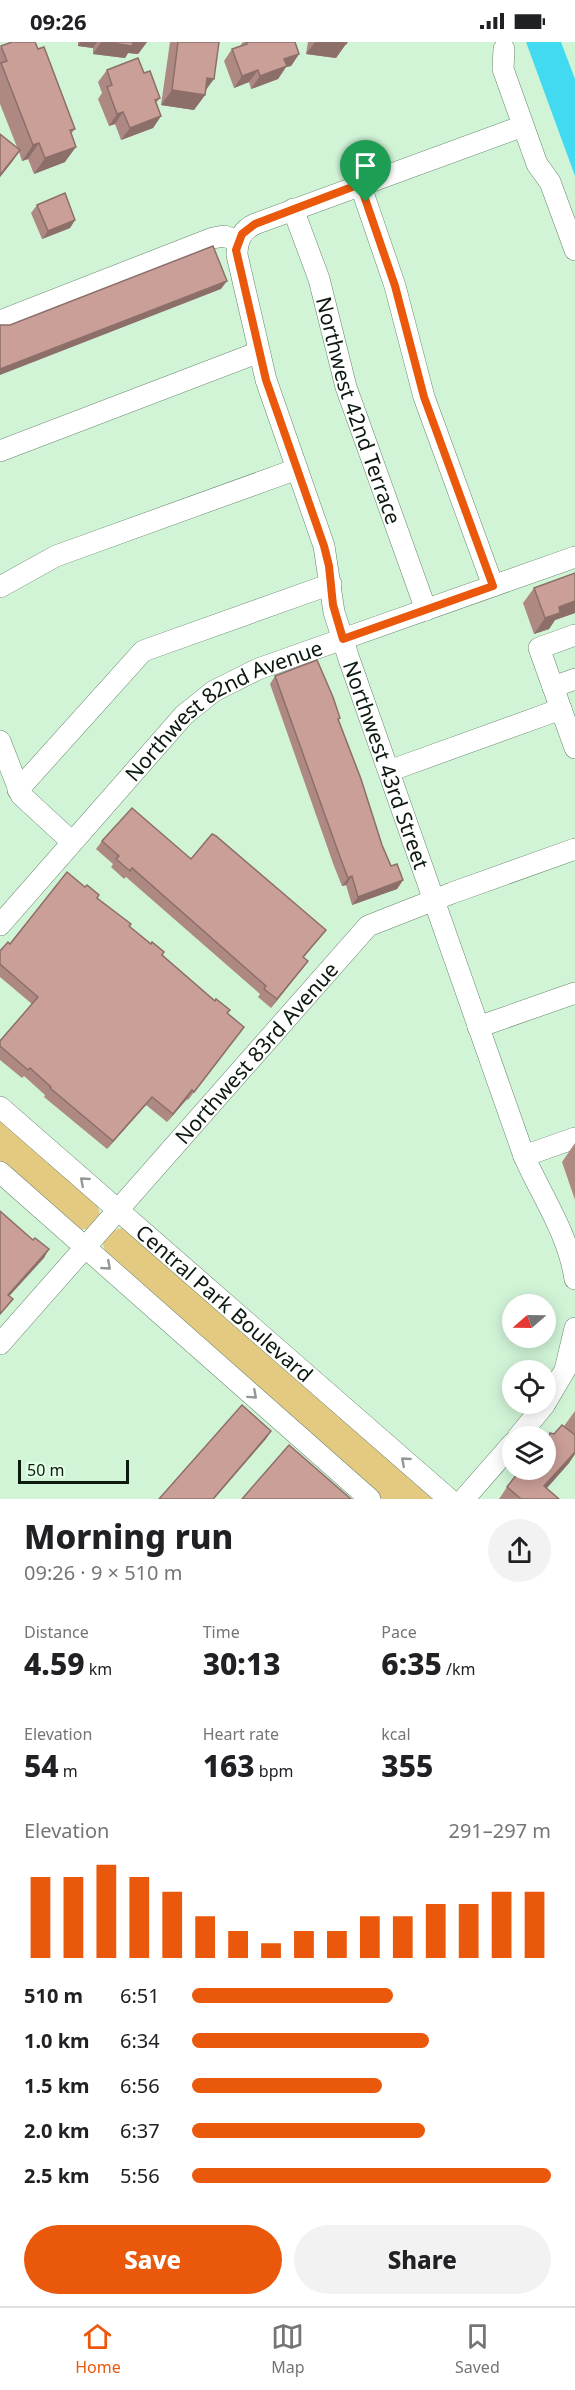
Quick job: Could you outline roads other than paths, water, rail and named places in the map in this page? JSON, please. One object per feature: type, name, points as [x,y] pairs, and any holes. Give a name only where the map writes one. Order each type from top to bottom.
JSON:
[{"type":"street","points":[[503,46],[503,69],[523,126],[537,164],[550,182],[575,250]]},
{"type":"street","points":[[503,46],[514,64],[549,160],[550,182]]},
{"type":"street","points":[[0,321],[213,238],[224,236],[238,241],[249,227],[293,209],[523,126]]},
{"type":"street","points":[[360,184],[395,286],[424,397],[493,586]]},
{"type":"street","name":"Northwest 42nd Terrace","points":[[293,209],[319,279],[346,387],[426,610]]},
{"type":"street","name":"Northwest 43rd Street","points":[[238,241],[236,250],[238,263],[259,352],[270,392],[323,541],[334,612],[524,1156],[557,1220],[575,1279]]},
{"type":"street","points":[[0,451],[259,352]]},
{"type":"street","points":[[0,587],[56,556],[297,469]]},
{"type":"street","name":"Northwest 82nd Avenue","points":[[0,925],[177,724],[204,699],[247,674],[575,557]]},
{"type":"street","points":[[18,790],[143,651],[331,584]]},
{"type":"street","points":[[573,736],[539,648],[575,635]]},
{"type":"street","points":[[553,687],[575,680]]},
{"type":"street","points":[[389,771],[561,709]]},
{"type":"street","points":[[0,741],[18,790],[25,800],[72,842]]},
{"type":"street","name":"Northwest 83rd Avenue","points":[[0,1344],[368,927],[434,900],[575,849]]},
{"type":"street","points":[[478,1028],[575,993]]},
{"type":"street","name":"Central Park Boulevard","points":[[0,1107],[449,1499]]},
{"type":"street","points":[[524,1156],[575,1138]]},
{"type":"street","points":[[0,1172],[370,1499]]},
{"type":"street","points":[[556,1384],[564,1370],[575,1328]]},
{"type":"street","points":[[527,1426],[536,1414]]},
{"type":"street","points":[[464,1499],[502,1456]]},
{"type":"water","points":[[526,42],[561,42],[575,79],[575,176]]}]
